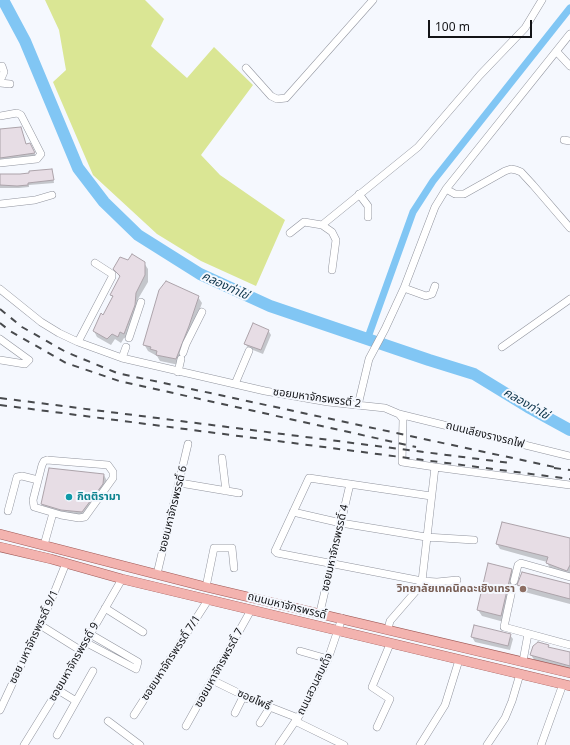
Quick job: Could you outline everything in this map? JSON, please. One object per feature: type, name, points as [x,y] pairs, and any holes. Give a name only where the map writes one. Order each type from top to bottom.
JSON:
[{"type":"main road","name":"ถนนมหาจักรพรรดิ์","points":[[0,534],[206,586],[320,612],[570,673]]},
{"type":"main road","name":"ถนนมหาจักรพรรดิ์","points":[[1,549],[66,563],[122,579],[208,600],[566,685]]},
{"type":"street","points":[[246,68],[271,96],[277,99],[286,98],[373,0]]},
{"type":"street","points":[[322,225],[418,147],[480,75],[525,28],[542,0]]},
{"type":"street","points":[[358,405],[369,359],[393,314],[427,224],[446,189],[570,34]]},
{"type":"street","points":[[557,52],[570,66]]},
{"type":"street","points":[[2,66],[4,74],[0,82],[10,84]]},
{"type":"street","points":[[0,116],[18,113],[21,115],[41,154],[37,160],[0,163]]},
{"type":"street","points":[[446,189],[455,194],[464,194],[505,171],[511,169],[516,170],[522,172],[570,228]]},
{"type":"street","points":[[359,194],[368,206],[368,217]]},
{"type":"street","points":[[0,204],[35,200],[52,195]]},
{"type":"street","points":[[290,232],[304,222],[322,225],[334,234],[336,240],[332,270]]},
{"type":"street","points":[[78,342],[112,277],[112,274],[95,263]]},
{"type":"street","points":[[404,288],[426,296],[432,294],[435,286]]},
{"type":"street","name":"ซอยมหาจักรพรรดิ์ 2","points":[[0,289],[41,322],[78,342],[122,358],[178,372],[306,398],[385,408],[399,414]]},
{"type":"street","points":[[502,347],[570,299]]},
{"type":"street","points":[[129,338],[141,302]]},
{"type":"street","points":[[178,372],[186,344],[202,312]]},
{"type":"street","points":[[0,339],[29,360],[25,364],[0,360]]},
{"type":"street","points":[[122,358],[126,347]]},
{"type":"street","points":[[235,384],[249,351]]},
{"type":"street","points":[[399,414],[403,419],[402,462],[570,485]]},
{"type":"street","name":"ถนนเลียงรางรถไฟ","points":[[399,414],[570,456]]},
{"type":"street","name":"ซอยมหาจักรพรรดิ์ 6","points":[[157,574],[180,484],[188,444]]},
{"type":"street","points":[[222,458],[226,491]]},
{"type":"street","points":[[47,460],[108,465],[113,472],[113,478],[84,517],[80,518],[34,507],[32,500],[38,480],[42,465],[44,461],[47,460]]},
{"type":"street","points":[[388,629],[390,621],[416,591],[422,581],[435,467]]},
{"type":"street","points":[[8,511],[17,477],[22,476],[38,480]]},
{"type":"street","points":[[431,496],[309,478],[275,549],[275,552],[422,581],[437,582],[457,580]]},
{"type":"street","points":[[180,484],[239,493]]},
{"type":"street","name":"ซอยมหาจักรพรรดิ์ 4","points":[[320,612],[350,484]]},
{"type":"street","points":[[293,512],[341,523],[426,537],[474,540]]},
{"type":"street","points":[[44,545],[54,513]]},
{"type":"street","points":[[206,586],[214,548],[232,548],[234,568]]},
{"type":"street","name":"ซอย มหาจักรพรรดิ์ 9/1","points":[[0,710],[62,578],[66,563]]},
{"type":"street","points":[[514,581],[518,565],[522,563],[570,577]]},
{"type":"street","name":"ซอยมหาจักรพรรดิ์ 9","points":[[26,744],[122,579]]},
{"type":"street","points":[[512,590],[504,627],[570,645]]},
{"type":"street","name":"ซอยมหาจักรพรรดิ์ 7/1","points":[[134,715],[208,600]]},
{"type":"street","points":[[105,608],[144,632]]},
{"type":"street","name":"ซอยมหาจักรพรรดิ์ 7","points":[[186,726],[251,610]]},
{"type":"street","name":"ถนนสวนสมเด็จ","points":[[281,744],[297,720],[328,658],[339,631],[342,618]]},
{"type":"street","points":[[40,625],[80,650]]},
{"type":"street","points":[[85,642],[136,669],[138,662],[90,634]]},
{"type":"street","points":[[523,661],[528,634]]},
{"type":"street","points":[[377,727],[390,698],[372,687],[390,644]]},
{"type":"street","points":[[300,651],[328,658]]},
{"type":"street","points":[[420,745],[445,705],[459,660]]},
{"type":"street","points":[[57,735],[93,672]]},
{"type":"street","points":[[487,745],[505,718],[520,674]]},
{"type":"street","name":"ซอยโพธิ์","points":[[212,680],[297,720],[344,745]]},
{"type":"street","points":[[541,745],[566,685]]},
{"type":"street","points":[[58,690],[76,701]]},
{"type":"street","points":[[235,713],[245,698],[257,702]]},
{"type":"street","points":[[260,722],[270,707]]},
{"type":"street","points":[[108,721],[140,745]]},
{"type":"green space","points":[[45,0],[145,0],[164,19],[151,46],[187,78],[214,47],[253,85],[201,155],[220,175],[285,220],[256,286],[201,261],[157,234],[93,175],[53,82],[66,70],[59,30]]},
{"type":"building","points":[[21,127],[26,144],[30,143],[35,153],[0,158],[0,129]]},
{"type":"building","points":[[52,169],[54,180],[28,183],[28,185],[0,185],[0,174],[20,174],[29,173],[29,171]]},
{"type":"building","points":[[132,254],[145,262],[145,275],[136,293],[135,305],[124,334],[120,332],[118,337],[112,334],[107,339],[93,331],[101,313],[103,315],[113,296],[110,295],[120,276],[113,269],[120,257],[128,260]]},
{"type":"building","points":[[166,281],[199,296],[176,359],[156,355],[157,351],[150,349],[151,347],[143,345],[159,290]]},
{"type":"building","points":[[253,323],[269,330],[261,350],[244,344]]},
{"type":"building","name":"กิตติรามา","points":[[49,468],[104,474],[103,484],[82,512],[61,510],[41,504]]},
{"type":"building","points":[[502,522],[570,538],[570,565],[567,571],[546,563],[548,557],[496,544]]},
{"type":"building","points":[[488,563],[512,569],[501,616],[477,610]]},
{"type":"building","points":[[522,572],[570,584],[570,599],[517,585]]},
{"type":"building","points":[[474,625],[511,634],[508,646],[471,637]]},
{"type":"building","points":[[538,642],[549,645],[548,647],[570,652],[570,666],[530,655],[533,646]]},
{"type":"waterway","name":"คลองท่าไข่","points":[[3,0],[25,41],[78,168],[104,202],[138,235],[200,274],[270,306],[474,374],[528,407],[570,430]]},
{"type":"waterway","points":[[367,340],[413,212],[433,181],[570,8]]},
{"type":"railway","points":[[0,309],[22,327],[66,352],[117,373],[559,468]]},
{"type":"railway","points":[[0,323],[10,331],[66,363],[119,381],[416,447]]},
{"type":"railway","points":[[0,398],[510,463]]},
{"type":"railway","points":[[0,405],[570,479]]},
{"type":"railway","points":[[554,468],[570,470]]},
{"type":"place","name":"กิตติรามา","points":[[69,497]]},
{"type":"place","name":"วิทยาลัยเทคนิคฉะเชิงเทรา","points":[[523,589]]}]
